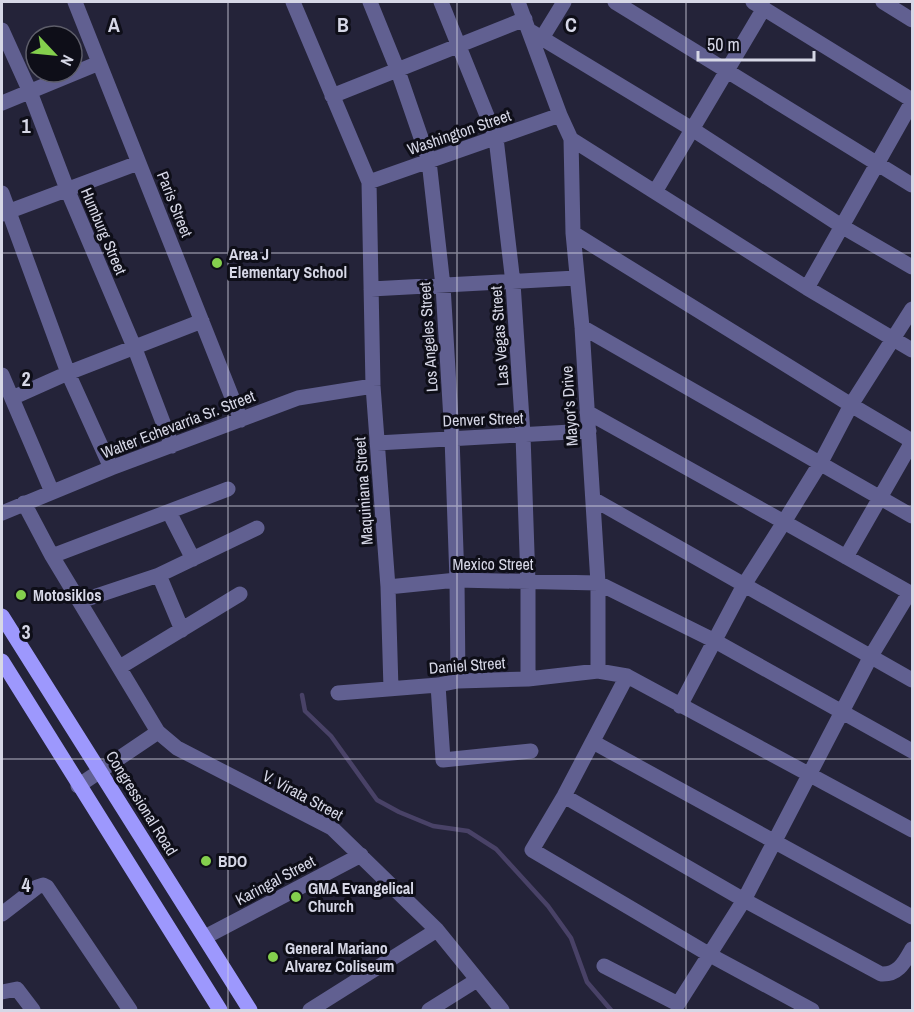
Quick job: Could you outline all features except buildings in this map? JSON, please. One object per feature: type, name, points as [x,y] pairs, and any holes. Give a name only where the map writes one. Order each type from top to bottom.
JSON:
[{"type":"main road","name":"Congressional Road","points":[[2,616],[250,1011]]},
{"type":"main road","points":[[2,661],[220,1011]]},
{"type":"street","name":"Paris Street","points":[[75,2],[241,420]]},
{"type":"street","name":"Maquiniana Street","points":[[293,2],[369,182],[373,386],[388,587],[391,689]]},
{"type":"street","name":"Los Angeles Street","points":[[370,2],[398,71],[429,161],[443,286],[452,437],[458,681]]},
{"type":"street","name":"Las Vegas Street","points":[[441,2],[496,138],[513,283],[523,435],[528,582],[528,679]]},
{"type":"street","name":"Mayor's Drive","points":[[518,2],[532,30],[560,115],[571,139],[573,233],[582,327],[598,583],[598,671]]},
{"type":"street","points":[[332,96],[459,45],[532,30],[564,2]]},
{"type":"street","points":[[615,2],[912,185]]},
{"type":"street","points":[[884,2],[912,20]]},
{"type":"street","points":[[655,192],[727,71],[760,4],[912,101],[807,288]]},
{"type":"street","name":"Humburg Street","points":[[2,30],[30,92],[172,446]]},
{"type":"street","points":[[532,30],[912,267]]},
{"type":"street","points":[[2,103],[99,63]]},
{"type":"street","name":"Washington Street","points":[[369,182],[560,115]]},
{"type":"street","points":[[571,139],[807,288],[912,350]]},
{"type":"street","points":[[5,212],[138,163]]},
{"type":"street","points":[[2,193],[5,212],[68,373],[111,468]]},
{"type":"street","points":[[573,233],[912,442],[846,557]]},
{"type":"street","points":[[371,289],[576,278]]},
{"type":"street","points":[[680,705],[744,585],[821,462],[851,405],[912,309]]},
{"type":"street","points":[[12,398],[68,373],[135,349],[202,321]]},
{"type":"street","points":[[582,327],[912,516]]},
{"type":"street","points":[[2,375],[52,492]]},
{"type":"street","name":"Walter Echevarria Sr. Street","points":[[2,513],[111,468],[298,398],[373,386]]},
{"type":"street","points":[[587,412],[911,593],[871,656],[744,900],[678,1004],[604,966]]},
{"type":"street","name":"Denver Street","points":[[377,443],[589,431]]},
{"type":"street","points":[[52,556],[228,489]]},
{"type":"street","points":[[593,499],[912,680]]},
{"type":"street","points":[[24,503],[52,556],[158,732],[78,786]]},
{"type":"street","points":[[169,512],[193,559]]},
{"type":"street","points":[[81,601],[159,575],[257,528]]},
{"type":"street","points":[[159,575],[182,630]]},
{"type":"street","name":"Mexico Street","points":[[388,587],[457,580],[598,583]]},
{"type":"street","points":[[598,583],[715,641],[912,751]]},
{"type":"street","points":[[120,668],[240,594]]},
{"type":"street","name":"Daniel Street","points":[[338,693],[438,685],[458,681],[528,679],[598,671],[627,676],[912,830]]},
{"type":"street","points":[[627,676],[564,796],[532,850],[710,955],[812,1011]]},
{"type":"street","points":[[438,685],[443,760],[531,751]]},
{"type":"street","name":"V. Virata Street","points":[[158,732],[177,748],[332,828],[437,930],[502,1011]]},
{"type":"street","points":[[593,742],[912,917]]},
{"type":"street","points":[[564,796],[744,900],[881,974],[897,971],[912,949]]},
{"type":"street","name":"Karingal Street","points":[[205,937],[361,855]]},
{"type":"street","points":[[2,914],[37,887],[43,885],[47,887],[130,1011]]},
{"type":"street","points":[[310,1011],[437,930]]},
{"type":"street","points":[[429,1011],[477,980]]},
{"type":"street","points":[[2,992],[17,989],[33,1011]]},
{"type":"waterway","points":[[302,695],[305,711],[331,736],[377,800],[433,826],[468,831],[496,849],[548,906],[571,938],[587,982],[611,1010]]},
{"type":"place","name":"Area J Elementary School","points":[[217,263]]},
{"type":"place","name":"Motosiklos","points":[[21,595]]},
{"type":"place","name":"BDO","points":[[206,861]]},
{"type":"place","name":"GMA Evangelical Church","points":[[296,897]]},
{"type":"place","name":"General Mariano Alvarez Coliseum","points":[[273,957]]}]
